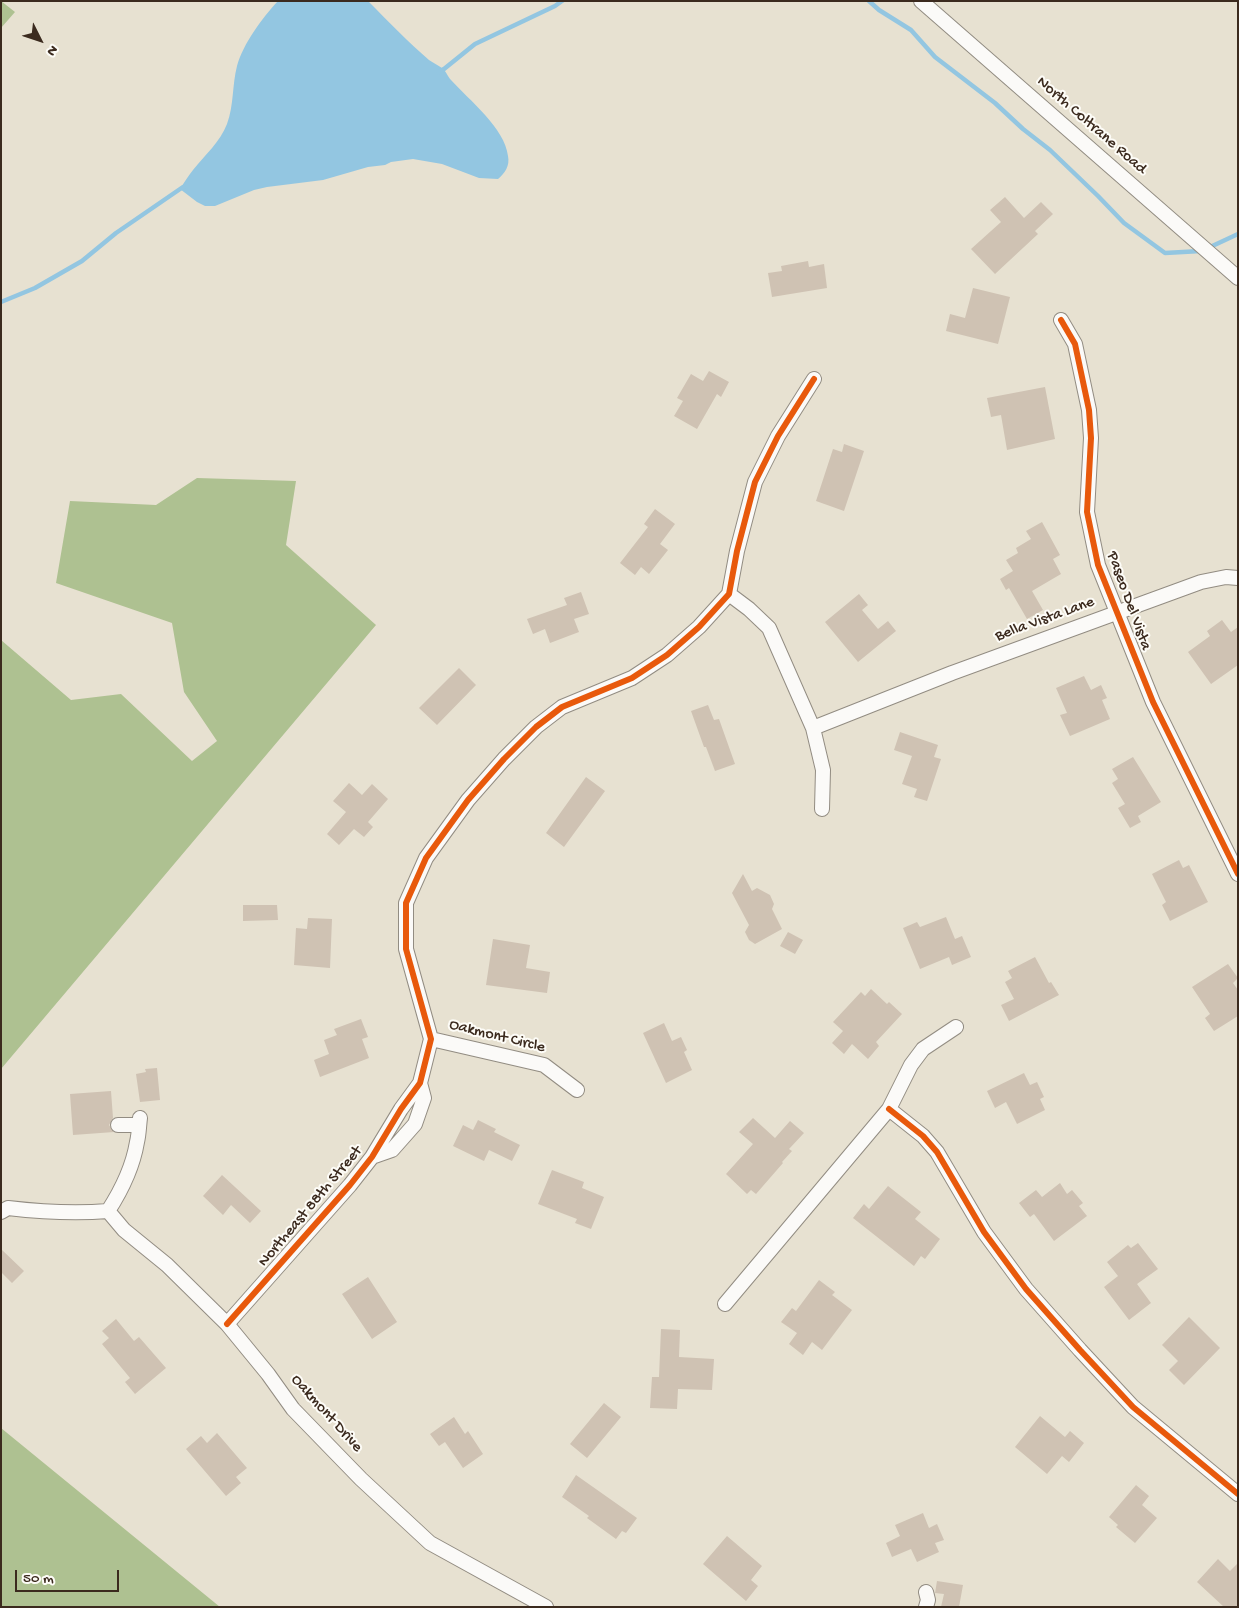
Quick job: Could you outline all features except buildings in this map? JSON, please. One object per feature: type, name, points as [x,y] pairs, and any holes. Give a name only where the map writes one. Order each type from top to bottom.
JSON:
[{"type":"street","name":"North Coltrane Road","points":[[921,1],[1238,278]]},
{"type":"street","name":"Paseo Del Vista","points":[[1061,320],[1075,344],[1089,410],[1091,438],[1087,512],[1098,565],[1153,702],[1238,874]]},
{"type":"street","points":[[814,379],[778,436],[755,482],[737,552],[729,594],[749,609],[769,628],[814,728],[823,770],[822,809]]},
{"type":"street","name":"Bella Vista Lane","points":[[814,728],[952,673],[1116,612],[1201,582],[1226,577],[1238,578]]},
{"type":"street","name":"Northeast 88th Street","points":[[227,1324],[350,1185],[372,1157],[401,1109],[420,1083],[431,1038],[406,949],[406,903],[426,858],[468,800],[504,759],[536,727],[562,707],[632,678],[666,655],[699,627],[729,594]]},
{"type":"street","points":[[726,1304],[889,1109],[911,1065],[923,1049],[956,1027]]},
{"type":"street","name":"Oakmont Circle","points":[[431,1038],[544,1065],[577,1090]]},
{"type":"street","name":"Northeast 88th Street","points":[[372,1157],[392,1150],[415,1124],[424,1098],[420,1083]]},
{"type":"street","points":[[889,1109],[923,1136],[937,1152],[984,1232],[1026,1289],[1080,1350],[1133,1406],[1238,1494]]},
{"type":"street","points":[[1,1212],[8,1208],[81,1214],[108,1211],[118,1195],[128,1172],[137,1143],[139,1121],[118,1125]]},
{"type":"street","name":"Oakmont Drive","points":[[108,1211],[124,1230],[168,1265],[227,1324],[268,1374],[293,1409],[362,1479],[430,1543],[546,1607]]},
{"type":"street","points":[[926,1592],[926,1607]]},
{"type":"green space","points":[[1,1],[15,12],[1,28]]},
{"type":"green space","points":[[197,478],[296,481],[286,545],[376,625],[1,1069],[1,640],[71,700],[121,694],[192,761],[217,741],[184,692],[172,623],[56,583],[70,501],[156,505]]},
{"type":"green space","points":[[1,1428],[220,1607],[1,1607]]},
{"type":"water","points":[[278,1],[368,1],[421,53],[443,69],[451,80],[485,115],[500,135],[505,146],[508,166],[505,172],[498,179],[479,178],[442,164],[413,159],[368,167],[323,180],[254,190],[215,206],[205,206],[197,202],[180,189],[191,172],[224,131],[231,110],[235,73],[240,58],[254,32]]},
{"type":"waterway","points":[[439,72],[475,44],[562,1]]},
{"type":"waterway","points":[[869,1],[879,10],[911,30],[935,57],[995,103],[1023,129],[1050,150],[1124,223],[1165,253],[1201,251]]},
{"type":"waterway","points":[[1,302],[35,288],[82,261],[116,233],[183,187]]},
{"type":"waterway","points":[[1208,248],[1238,234]]},
{"type":"cycle path","points":[[1061,320],[1075,344],[1089,410],[1091,438],[1087,512],[1098,565],[1153,702],[1238,874]]},
{"type":"cycle path","points":[[227,1324],[350,1185],[372,1157],[401,1109],[420,1083],[431,1039],[406,949],[406,903],[426,858],[468,800],[504,759],[536,727],[562,707],[632,678],[667,655],[699,627],[729,594],[737,551],[755,482],[778,436],[814,379]]},
{"type":"cycle path","points":[[889,1109],[923,1136],[937,1152],[984,1232],[1026,1289],[1080,1350],[1133,1407],[1238,1494]]}]
